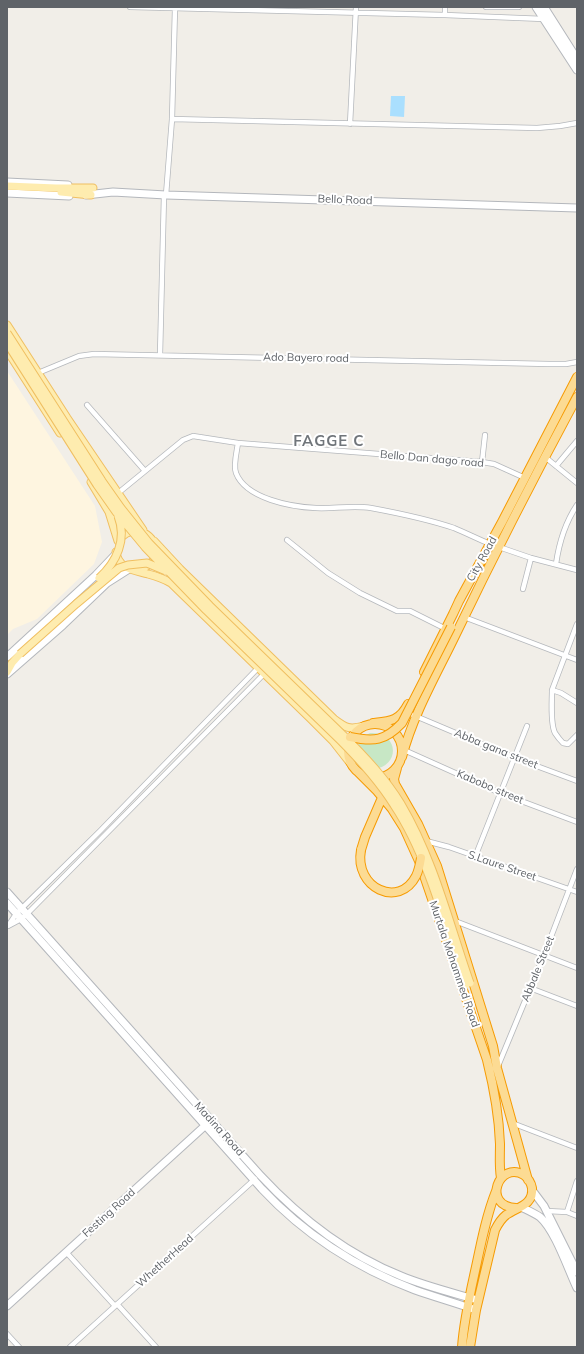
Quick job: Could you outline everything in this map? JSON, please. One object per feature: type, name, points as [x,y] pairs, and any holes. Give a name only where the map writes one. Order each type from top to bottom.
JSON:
[{"type":"highway","name":"City Road","points":[[448,628],[453,621],[453,614],[459,601],[577,377]]},
{"type":"highway","name":"City Road","points":[[403,753],[416,716],[464,617],[577,397]]},
{"type":"highway","points":[[347,737],[371,740],[383,738],[402,724],[448,628]]},
{"type":"highway","points":[[394,770],[385,777],[377,778],[362,774],[353,766],[348,753],[349,742],[355,732],[364,726],[373,723],[395,720],[404,711],[448,628]]},
{"type":"highway","points":[[373,723],[385,726],[396,733],[401,740],[403,753],[382,797],[361,850],[361,868],[368,882],[377,889],[394,892],[404,889],[412,882],[416,876],[421,858]]},
{"type":"highway","name":"Murtala Mohammed Road","points":[[353,766],[392,809],[404,828],[419,861],[471,1014],[496,1096],[500,1144],[500,1178]]},
{"type":"highway","name":"Murtala Mohammed Road","points":[[394,770],[394,784],[418,824],[426,841],[437,866],[455,921],[493,1046],[497,1068],[528,1180]]},
{"type":"highway","points":[[462,1347],[469,1298],[489,1208],[500,1178],[505,1174],[518,1173],[524,1175],[532,1190],[529,1200],[501,1219],[495,1230],[478,1300],[470,1347]]},
{"type":"highway","points":[[496,1190],[500,1202],[504,1206],[518,1208]]},
{"type":"main road","points":[[536,7],[548,19],[577,59]]},
{"type":"main road","points":[[544,7],[548,19],[577,70]]},
{"type":"main road","name":"Bello Road","points":[[7,182],[72,185],[113,192],[165,195],[577,208]]},
{"type":"main road","points":[[7,187],[56,190],[91,196]]},
{"type":"main road","points":[[56,190],[93,188]]},
{"type":"main road","name":"Bello Road","points":[[7,193],[91,196],[113,192]]},
{"type":"main road","points":[[7,325],[117,494],[144,532],[334,719],[347,728],[364,726]]},
{"type":"main road","points":[[7,333],[102,481],[149,543],[210,606],[347,737],[386,782],[412,824],[432,870],[467,984],[471,1014]]},
{"type":"main road","points":[[7,344],[97,485],[116,512],[145,547],[361,761],[381,785],[407,826],[436,896],[467,984],[481,1009]]},
{"type":"main road","points":[[7,350],[102,499],[112,521],[118,541]]},
{"type":"main road","points":[[7,673],[19,653],[105,573],[114,562],[121,541],[120,521],[116,512]]},
{"type":"main road","points":[[144,532],[132,531],[126,533],[118,541],[116,554],[120,562],[132,570],[162,578],[172,583],[333,741],[353,766]]},
{"type":"main road","points":[[7,673],[107,583],[132,570],[142,570],[149,566],[156,553],[152,539]]},
{"type":"main road","points":[[7,657],[96,575],[116,554]]},
{"type":"main road","points":[[7,661],[19,653],[119,568],[128,565],[147,563],[170,573]]},
{"type":"main road","name":"Madina Road","points":[[7,892],[22,914],[257,1178],[275,1203],[287,1214],[328,1246],[385,1278],[476,1310]]},
{"type":"main road","name":"Madina Road","points":[[7,903],[22,914]]},
{"type":"main road","name":"Festing Road","points":[[7,1306],[208,1123]]},
{"type":"main road","name":"Madina Road","points":[[257,1178],[302,1216],[334,1240],[358,1254],[401,1276],[478,1300]]},
{"type":"main road","points":[[532,1190],[547,1211],[577,1272]]},
{"type":"main road","points":[[518,1208],[535,1214],[546,1223],[577,1288]]},
{"type":"street","points":[[130,7],[548,19]]},
{"type":"street","points":[[350,124],[356,7]]},
{"type":"street","points":[[445,7],[445,15]]},
{"type":"street","points":[[486,7],[519,7]]},
{"type":"street","points":[[160,355],[165,195],[172,119],[177,8]]},
{"type":"street","points":[[172,119],[537,128],[577,123]]},
{"type":"street","name":"Ado Bayero road","points":[[38,373],[79,356],[94,354],[549,364],[577,362]]},
{"type":"street","points":[[86,405],[145,471]]},
{"type":"street","points":[[482,462],[485,434]]},
{"type":"street","name":"Bello Dan dago road","points":[[117,494],[187,437],[193,436],[238,443],[482,462],[494,464],[525,478]]},
{"type":"street","points":[[556,466],[577,441]]},
{"type":"street","points":[[238,443],[236,472],[242,482],[253,492],[268,499],[288,505],[317,508],[370,508],[443,525],[490,544]]},
{"type":"street","points":[[545,457],[577,483]]},
{"type":"street","points":[[556,564],[560,543],[571,515],[577,505]]},
{"type":"street","points":[[287,540],[328,573],[360,592],[397,611],[410,610],[448,628]]},
{"type":"street","points":[[499,547],[531,558],[577,570]]},
{"type":"street","points":[[523,590],[531,558]]},
{"type":"street","points":[[464,617],[577,660]]},
{"type":"street","points":[[577,625],[552,690],[555,733],[565,745],[577,735]]},
{"type":"street","points":[[22,914],[258,668]]},
{"type":"street","points":[[8,926],[22,914],[264,674]]},
{"type":"street","points":[[552,690],[561,693],[577,703]]},
{"type":"street","name":"Abba gana street","points":[[404,711],[515,758],[577,781]]},
{"type":"street","points":[[476,857],[527,726]]},
{"type":"street","name":"Kabobo street","points":[[403,753],[500,793],[577,822]]},
{"type":"street","name":"S.Laure Street","points":[[426,841],[449,847],[577,892]]},
{"type":"street","name":"Abbale Street","points":[[497,1068],[544,955],[577,869]]},
{"type":"street","points":[[455,921],[577,968]]},
{"type":"street","points":[[530,988],[577,1006]]},
{"type":"street","points":[[512,1123],[577,1148]]},
{"type":"street","name":"WhetherHead","points":[[70,1347],[257,1178]]},
{"type":"street","points":[[567,1212],[577,1181]]},
{"type":"street","points":[[547,1211],[567,1212],[577,1216]]},
{"type":"street","points":[[66,1252],[156,1347]]},
{"type":"street","points":[[7,1334],[19,1347]]},
{"type":"shaded area","points":[[7,371],[95,506],[102,542],[94,564],[37,619],[13,629],[7,635]]},
{"type":"green space","points":[[370,733],[380,734],[387,738],[391,743],[393,750],[392,756],[388,762],[382,767],[373,769],[357,749],[361,740]]},
{"type":"water","points":[[391,96],[405,96],[404,117],[390,116]]},
{"type":"district","name":"FAGGE C","points":[[329,441]]}]
